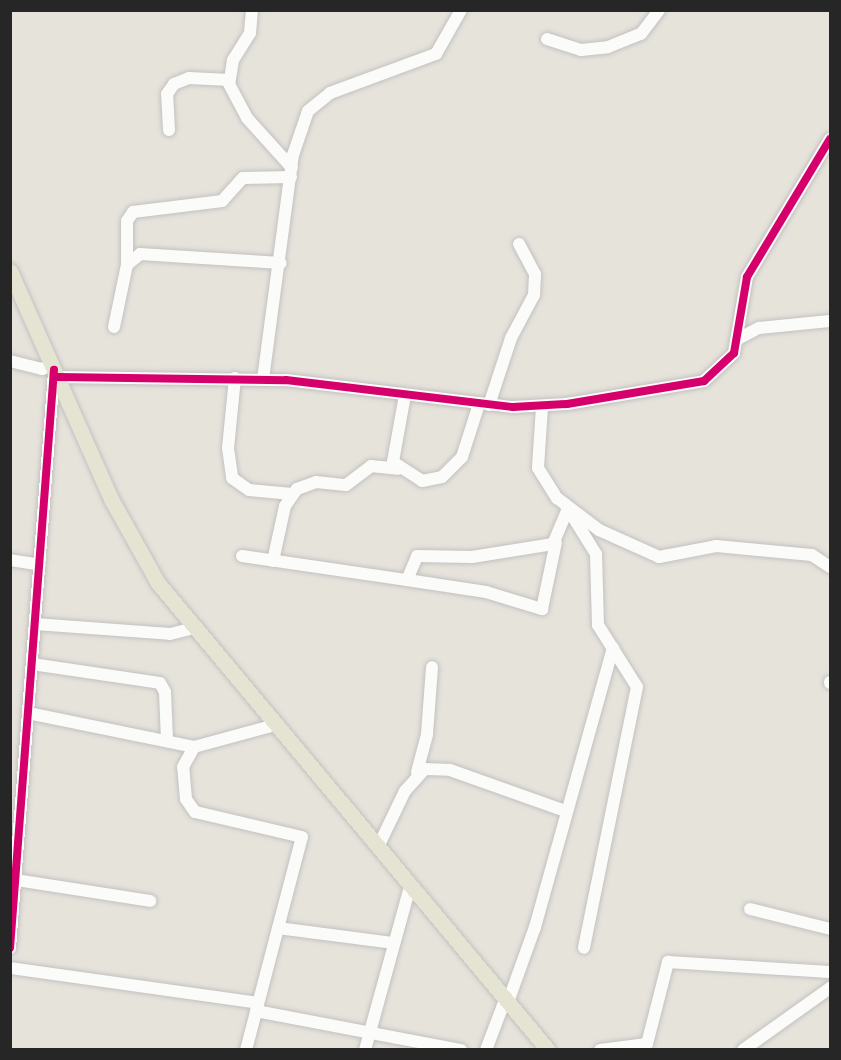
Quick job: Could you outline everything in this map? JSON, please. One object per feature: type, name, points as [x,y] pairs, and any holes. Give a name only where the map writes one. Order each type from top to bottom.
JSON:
[{"type":"main road","points":[[10,271],[138,549],[194,628],[548,1050]]},
{"type":"street","points":[[252,10],[250,33],[233,60],[229,80],[247,118],[292,172]]},
{"type":"street","points":[[263,379],[292,172],[313,106],[330,93],[436,54],[461,10]]},
{"type":"street","points":[[547,39],[581,50],[608,47],[641,34],[659,10]]},
{"type":"street","points":[[169,130],[167,94],[174,84],[189,78],[229,80]]},
{"type":"street","points":[[10,361],[55,371],[263,379],[484,405],[542,406],[704,381],[726,365],[736,340],[747,278],[831,139]]},
{"type":"street","points":[[114,327],[127,265],[127,221],[133,212],[222,201],[238,180],[292,172]]},
{"type":"street","points":[[235,378],[228,448],[232,478],[249,490],[292,494],[310,483],[346,485],[366,467],[398,469],[422,481],[442,477],[462,457],[511,338],[534,295],[535,274],[519,244]]},
{"type":"street","points":[[127,265],[151,253],[281,263]]},
{"type":"street","points":[[736,340],[759,328],[831,321]]},
{"type":"street","points":[[11,947],[13,880],[55,371]]},
{"type":"street","points":[[398,469],[392,453],[405,395]]},
{"type":"street","points":[[542,406],[538,468],[596,555],[595,610],[613,648],[634,675],[637,700],[584,948]]},
{"type":"street","points":[[273,561],[292,494]]},
{"type":"street","points":[[242,556],[486,592],[543,609],[565,508]]},
{"type":"street","points":[[565,508],[599,530],[658,557],[716,546],[812,555],[831,567]]},
{"type":"street","points":[[407,580],[417,556],[472,557],[556,542]]},
{"type":"street","points":[[10,560],[40,565]]},
{"type":"street","points":[[35,624],[170,634],[194,628]]},
{"type":"street","points":[[486,1050],[535,927],[565,811],[613,648]]},
{"type":"street","points":[[32,664],[160,683],[165,692],[166,740]]},
{"type":"street","points":[[378,847],[417,772],[427,734],[432,668]]},
{"type":"street","points":[[28,713],[194,747],[275,725]]},
{"type":"street","points":[[194,747],[183,767],[186,799],[195,812],[300,834],[246,1050]]},
{"type":"street","points":[[417,772],[450,770],[565,811]]},
{"type":"street","points":[[13,880],[150,900]]},
{"type":"street","points":[[365,1050],[410,887]]},
{"type":"street","points":[[750,909],[831,929]]},
{"type":"street","points":[[278,928],[394,943]]},
{"type":"street","points":[[600,1050],[647,1044],[668,962],[831,972]]},
{"type":"street","points":[[10,968],[257,1007],[369,1034],[461,1050]]},
{"type":"street","points":[[743,1050],[831,987]]},
{"type":"cycle path","points":[[58,377],[286,380],[513,407],[567,404],[704,381],[734,353],[747,277],[830,139]]},
{"type":"cycle path","points":[[10,948],[54,370]]}]
